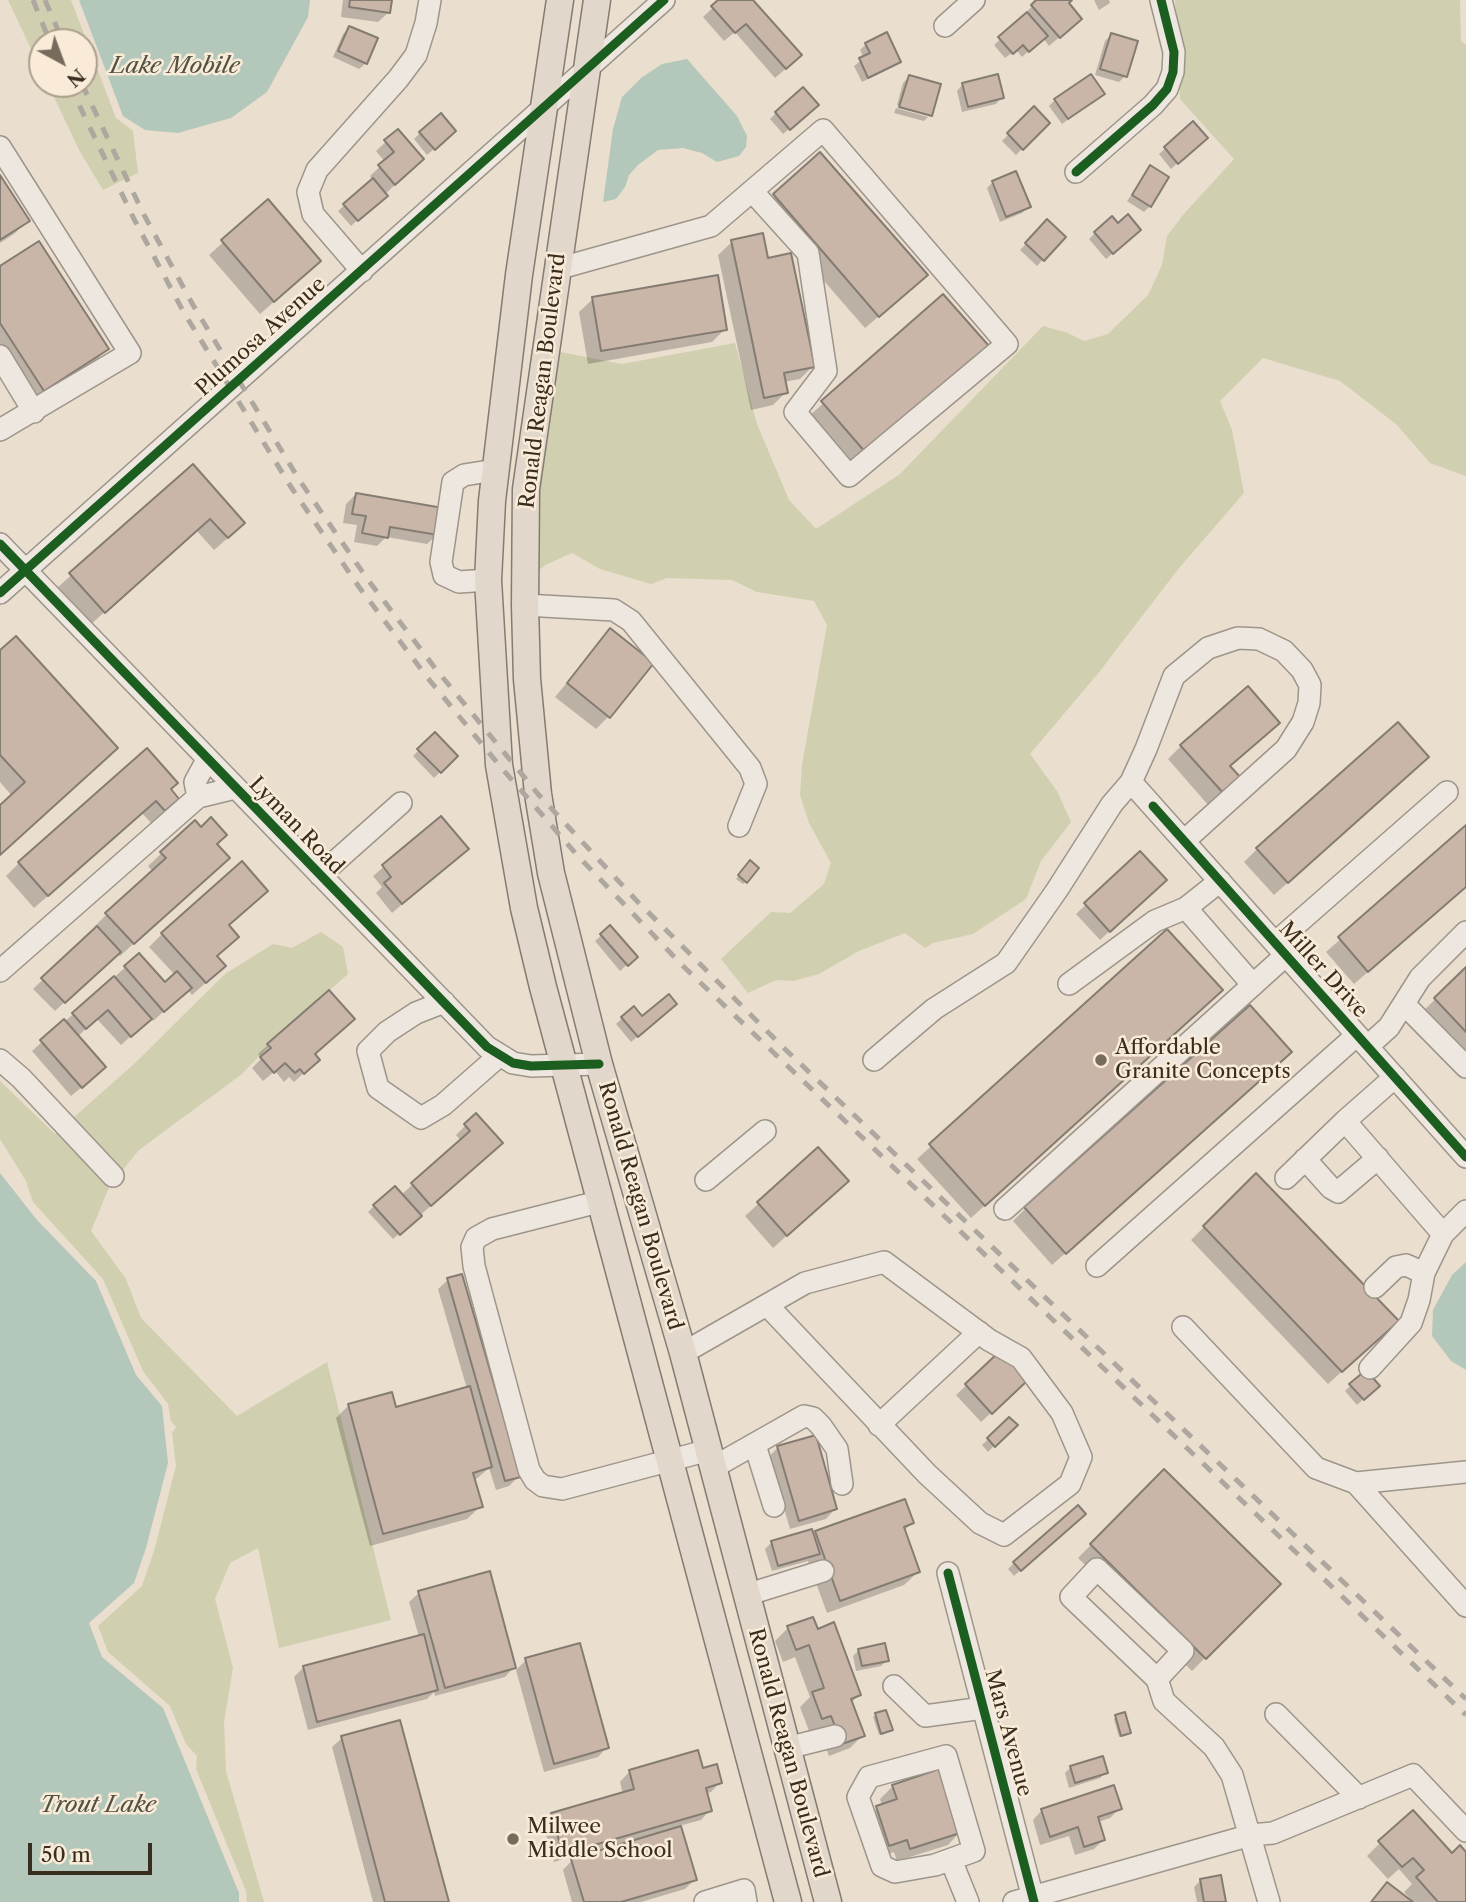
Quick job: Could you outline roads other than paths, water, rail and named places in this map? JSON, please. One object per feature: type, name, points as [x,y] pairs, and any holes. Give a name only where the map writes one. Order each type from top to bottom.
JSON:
[{"type":"main road","name":"Ronald Reagan Boulevard","points":[[560,0],[519,275],[492,501],[488,580],[499,765],[524,908],[564,1066],[788,1902]]},
{"type":"main road","name":"Ronald Reagan Boulevard","points":[[597,0],[526,489],[527,679],[538,794],[551,873],[599,1064],[683,1353],[828,1902]]},
{"type":"street","points":[[362,271],[313,214],[308,192],[317,170],[416,55],[426,23],[429,0]]},
{"type":"street","name":"Plumosa Avenue","points":[[0,593],[664,0]]},
{"type":"street","points":[[945,26],[974,0]]},
{"type":"street","points":[[1076,172],[1153,105],[1167,89],[1173,72],[1174,52],[1161,0]]},
{"type":"street","points":[[557,269],[711,226],[823,130],[1007,344],[849,476],[795,412],[826,371],[808,253],[752,191]]},
{"type":"street","points":[[0,147],[130,353],[0,430]]},
{"type":"street","points":[[0,356],[34,412]]},
{"type":"street","points":[[488,580],[458,582],[444,575],[441,562],[453,482],[464,475],[495,470]]},
{"type":"street","name":"Lyman Road","points":[[0,544],[487,1047],[513,1063],[522,1065],[599,1064]]},
{"type":"street","points":[[525,605],[614,610],[631,621],[750,768],[756,784],[739,826]]},
{"type":"street","points":[[874,1060],[934,1009],[1006,963],[1112,804],[1130,782],[1146,749],[1174,676],[1208,648],[1238,638],[1259,639],[1284,651],[1302,670],[1310,685],[1309,703],[1303,722],[1286,749],[1184,841]]},
{"type":"street","points":[[198,797],[195,782],[208,760]]},
{"type":"street","name":"Miller Drive","points":[[1130,782],[1466,1157]]},
{"type":"street","points":[[0,971],[198,797],[235,788]]},
{"type":"street","points":[[1005,1209],[1253,985],[1281,949],[1447,792]]},
{"type":"street","points":[[320,876],[401,803]]},
{"type":"street","points":[[1069,984],[1155,921],[1186,908],[1220,881]]},
{"type":"street","points":[[1186,908],[1253,985]]},
{"type":"street","points":[[1097,1266],[1362,1041],[1389,1027],[1420,978],[1466,932]]},
{"type":"street","points":[[444,1002],[416,1013],[387,1032],[368,1051],[378,1088],[421,1118],[443,1105],[500,1055]]},
{"type":"street","points":[[1404,1003],[1466,1067]]},
{"type":"street","points":[[0,1060],[21,1077],[113,1176]]},
{"type":"street","points":[[1286,1178],[1395,1077]]},
{"type":"street","points":[[1345,1121],[1443,1234]]},
{"type":"street","points":[[706,1180],[765,1130]]},
{"type":"street","points":[[1305,1159],[1331,1188],[1338,1192],[1378,1158]]},
{"type":"street","points":[[602,1201],[484,1232],[476,1238],[472,1247],[474,1266],[529,1470],[535,1480],[543,1486],[562,1489],[670,1460],[711,1458],[755,1445],[804,1416],[813,1418],[821,1426],[837,1450],[842,1484]]},
{"type":"street","points":[[1370,1368],[1411,1323],[1424,1273],[1443,1234],[1466,1211]]},
{"type":"street","points":[[683,1353],[805,1283],[884,1262],[979,1332],[1021,1358],[1062,1413],[1081,1457],[1070,1484],[1004,1535],[980,1523],[927,1474],[767,1305]]},
{"type":"street","points":[[1375,1287],[1396,1267],[1406,1265],[1424,1273]]},
{"type":"street","points":[[1183,1328],[1317,1468],[1356,1483],[1466,1472]]},
{"type":"street","points":[[880,1425],[979,1332]]},
{"type":"street","points":[[755,1445],[774,1506]]},
{"type":"street","points":[[1356,1483],[1466,1605]]},
{"type":"street","points":[[1157,1679],[1183,1650],[1097,1570],[1071,1597],[1157,1679],[1164,1701],[1214,1747],[1232,1775],[1269,1902]]},
{"type":"street","points":[[746,1595],[823,1571]]},
{"type":"street","name":"Mars Avenue","points":[[948,1573],[984,1709],[1027,1900]]},
{"type":"street","points":[[894,1686],[925,1716],[984,1709]]},
{"type":"street","points":[[1276,1714],[1359,1798]]},
{"type":"street","points":[[787,1748],[835,1736]]},
{"type":"street","points":[[947,1756],[974,1851],[951,1860],[894,1872],[882,1866],[858,1797],[869,1777],[947,1756]]},
{"type":"street","points":[[1027,1900],[1251,1835],[1273,1833],[1413,1775],[1466,1831]]},
{"type":"street","points":[[951,1860],[968,1902]]},
{"type":"street","points":[[705,1902],[744,1890],[746,1902]]},
{"type":"water","name":"Lake Mobile","points":[[79,0],[310,0],[308,17],[267,92],[231,118],[178,133],[145,130],[123,116],[98,50],[98,28],[90,28]]},
{"type":"water","points":[[687,59],[737,116],[747,136],[746,147],[739,156],[717,162],[702,153],[683,148],[658,150],[629,175],[625,187],[616,199],[603,202],[613,129],[622,97],[641,78],[662,64]]},
{"type":"water","name":"Trout Lake","points":[[0,1173],[37,1220],[96,1281],[136,1375],[162,1406],[168,1463],[146,1548],[134,1583],[89,1623],[102,1657],[163,1708],[239,1893],[239,1902],[0,1902]]},
{"type":"water","points":[[1466,1262],[1466,1370],[1451,1361],[1432,1336],[1433,1310],[1452,1275]]},
{"type":"railway","points":[[33,0],[44,28]]},
{"type":"railway","points":[[45,0],[57,28]]},
{"type":"railway","points":[[76,98],[134,219],[183,311],[291,487],[359,587],[427,677],[499,765],[577,855],[683,966],[1466,1715]]},
{"type":"railway","points":[[89,98],[143,213],[193,305],[300,481],[368,580],[435,668],[538,794],[636,900],[787,1051],[1466,1699]]},
{"type":"place","name":"Affordable Granite Concepts","points":[[1101,1060]]},
{"type":"place","name":"Milwee Middle School","points":[[513,1839]]}]
